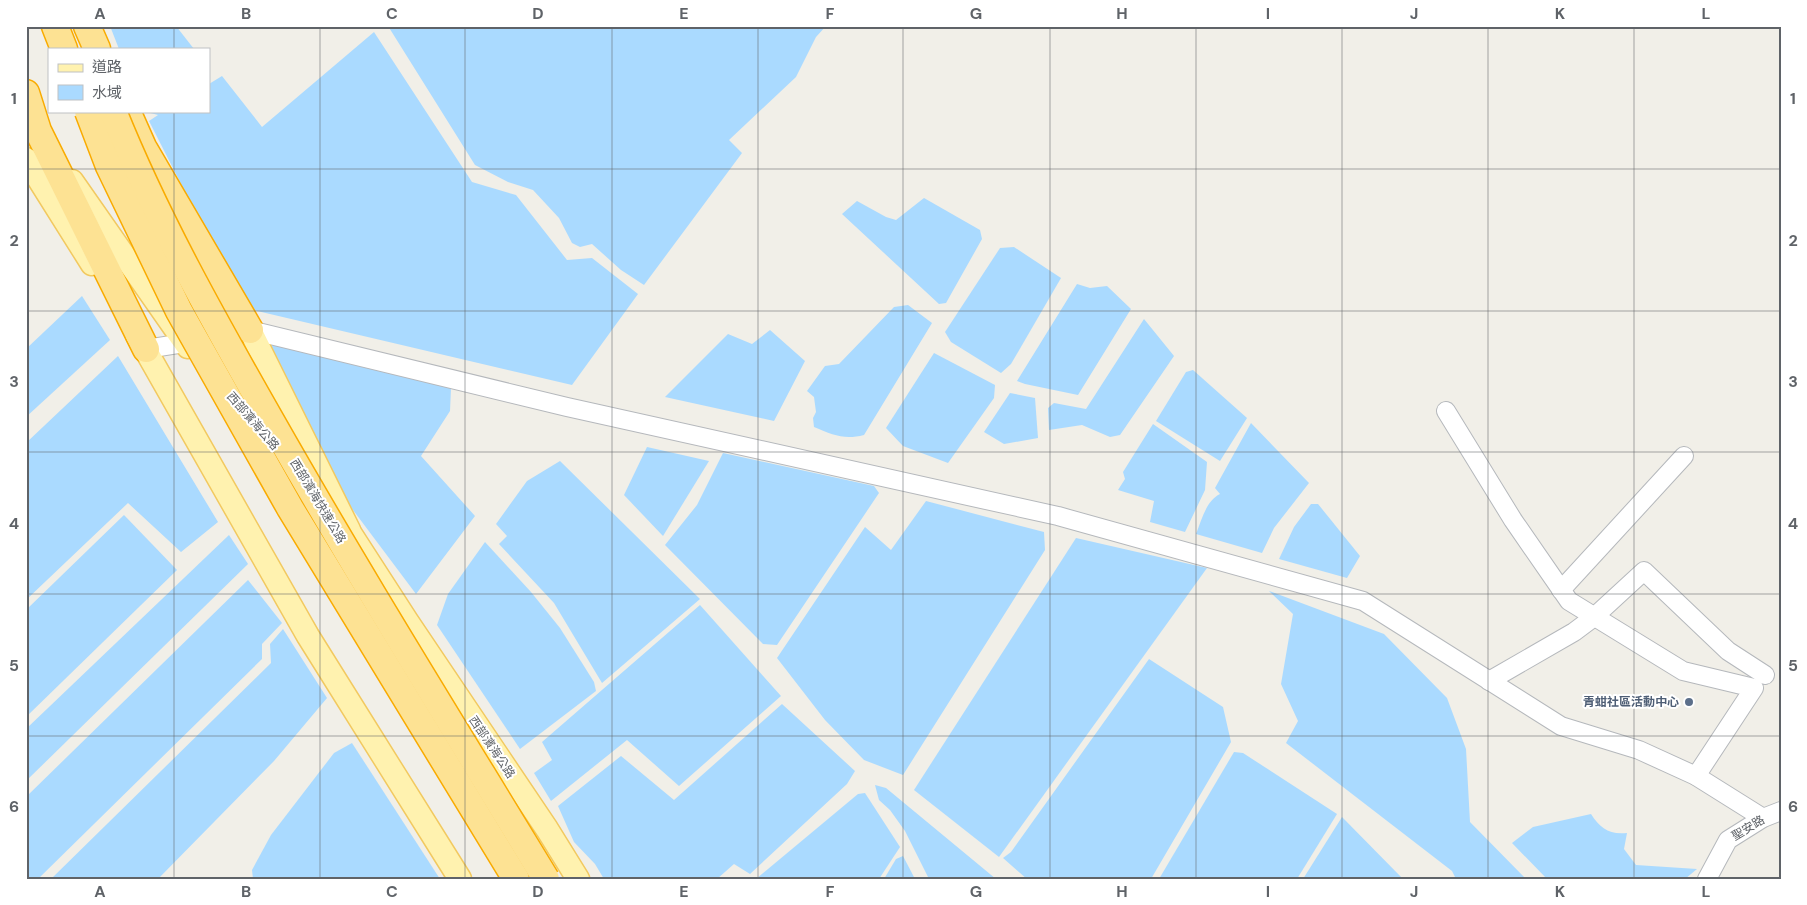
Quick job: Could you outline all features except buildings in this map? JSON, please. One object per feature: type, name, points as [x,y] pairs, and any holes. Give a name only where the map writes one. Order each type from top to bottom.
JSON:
[{"type":"highway","points":[[55,26],[64,48]]},
{"type":"highway","points":[[78,26],[87,48]]},
{"type":"highway","points":[[87,26],[97,48]]},
{"type":"highway","points":[[26,93],[32,122],[146,349]]},
{"type":"highway","points":[[88,112],[109,166],[179,311],[290,508],[516,879]]},
{"type":"highway","name":"西部濱海快速公路","points":[[113,112],[133,161],[200,297],[314,496],[546,879]]},
{"type":"highway","points":[[127,112],[143,147],[250,330]]},
{"type":"main road","name":"西部濱海公路","points":[[32,122],[185,344],[349,530],[406,621],[547,828],[578,879]]},
{"type":"main road","points":[[26,159],[146,349],[308,636],[460,879]]},
{"type":"main road","points":[[250,330],[349,530]]},
{"type":"street","points":[[146,349],[185,344],[250,330],[567,407],[1058,516],[1363,601],[1561,726],[1639,750],[1696,776],[1763,818]]},
{"type":"street","points":[[1446,411],[1513,520],[1569,601],[1683,671],[1754,688],[1696,776]]},
{"type":"street","points":[[1561,590],[1684,456]]},
{"type":"street","points":[[1489,681],[1574,632],[1594,617],[1644,571],[1728,651],[1765,676]]},
{"type":"street","name":"聖安路","points":[[1707,879],[1728,840],[1763,818],[1781,811]]},
{"type":"water","points":[[110,26],[176,26],[193,48],[119,48]]},
{"type":"water","points":[[388,26],[826,26],[816,37],[796,77],[729,140],[742,153],[644,285],[621,270],[592,244],[580,247],[572,243],[559,218],[533,190],[508,182],[475,165]]},
{"type":"water","points":[[374,32],[472,182],[516,195],[567,260],[592,258],[638,294],[572,385],[244,308],[149,121],[158,115],[147,112],[210,112],[210,83],[222,76],[262,127]]},
{"type":"water","points":[[924,198],[980,230],[982,239],[946,303],[939,304],[842,214],[857,201],[886,217],[896,220]]},
{"type":"water","points":[[1014,247],[1061,278],[1011,364],[1001,373],[951,342],[945,332],[1000,248]]},
{"type":"water","points":[[1077,284],[1090,288],[1107,286],[1131,309],[1078,395],[1017,381]]},
{"type":"water","points":[[82,296],[110,340],[26,417],[26,349]]},
{"type":"water","points":[[908,305],[932,323],[864,435],[839,436],[814,427],[813,418],[816,412],[814,397],[807,391],[825,366],[839,364],[894,307]]},
{"type":"water","points":[[1144,319],[1174,356],[1120,435],[1110,437],[1082,425],[1049,430],[1048,408],[1054,403],[1086,409]]},
{"type":"water","points":[[770,330],[805,361],[774,421],[665,397],[728,334],[752,344]]},
{"type":"water","points":[[259,340],[451,388],[450,411],[421,456],[475,516],[416,594],[353,510],[303,427]]},
{"type":"water","points":[[934,353],[995,385],[994,398],[948,463],[903,446],[886,428]]},
{"type":"water","points":[[118,356],[218,522],[181,552],[128,503],[26,600],[26,443]]},
{"type":"water","points":[[1193,370],[1247,418],[1220,461],[1156,421],[1186,372]]},
{"type":"water","points":[[1010,393],[1035,398],[1038,438],[1004,444],[984,432]]},
{"type":"water","points":[[1251,423],[1309,483],[1274,528],[1262,553],[1196,534],[1211,501],[1220,494],[1215,488]]},
{"type":"water","points":[[1153,424],[1207,462],[1205,490],[1185,532],[1150,522],[1154,501],[1118,490],[1125,479],[1123,472]]},
{"type":"water","points":[[647,447],[709,461],[663,536],[624,495]]},
{"type":"water","points":[[723,453],[874,486],[879,493],[777,645],[763,644],[665,545],[697,505]]},
{"type":"water","points":[[560,461],[700,599],[602,683],[554,603],[499,544],[507,536],[496,524],[527,481]]},
{"type":"water","points":[[926,501],[1044,532],[1045,550],[903,775],[864,760],[825,720],[777,658],[865,527],[891,550]]},
{"type":"water","points":[[1311,504],[1318,504],[1360,556],[1347,578],[1279,559],[1294,527]]},
{"type":"water","points":[[124,515],[177,570],[26,717],[26,610]]},
{"type":"water","points":[[229,535],[248,564],[26,781],[26,729]]},
{"type":"water","points":[[1076,538],[1207,568],[999,857],[914,790]]},
{"type":"water","points":[[485,542],[531,592],[560,628],[594,682],[596,691],[520,749],[437,625],[448,594]]},
{"type":"water","points":[[248,580],[282,623],[262,644],[262,659],[38,879],[26,879],[26,797]]},
{"type":"water","points":[[1269,591],[1384,634],[1447,698],[1466,749],[1470,822],[1526,879],[1456,879],[1452,871],[1286,743],[1298,721],[1281,684],[1293,614]]},
{"type":"water","points":[[700,605],[781,696],[679,786],[627,740],[551,801],[534,773],[552,760],[542,742]]},
{"type":"water","points":[[283,629],[327,698],[274,761],[158,879],[51,879],[271,663],[270,644]]},
{"type":"water","points":[[1149,659],[1223,707],[1231,742],[1151,879],[1027,879],[1003,858],[1011,852]]},
{"type":"water","points":[[782,704],[855,771],[847,784],[750,874],[734,864],[717,879],[604,879],[595,864],[574,842],[558,806],[621,756],[674,800]]},
{"type":"water","points":[[352,743],[440,879],[253,879],[252,870],[271,835],[334,753]]},
{"type":"water","points":[[1234,752],[1243,753],[1337,814],[1297,879],[1159,879]]},
{"type":"water","points":[[875,785],[886,788],[996,879],[929,879],[905,831],[890,810],[879,800]]},
{"type":"water","points":[[865,793],[900,847],[879,879],[756,879],[858,794]]},
{"type":"water","points":[[1591,814],[1602,827],[1610,832],[1627,833],[1624,849],[1636,865],[1697,869],[1685,879],[1547,879],[1512,843],[1533,827]]},
{"type":"water","points":[[1342,817],[1403,879],[1303,879]]},
{"type":"water","points":[[903,856],[915,879],[884,879],[896,859]]},
{"type":"place","name":"青蚶社區活動中心","points":[[1689,702]]}]
